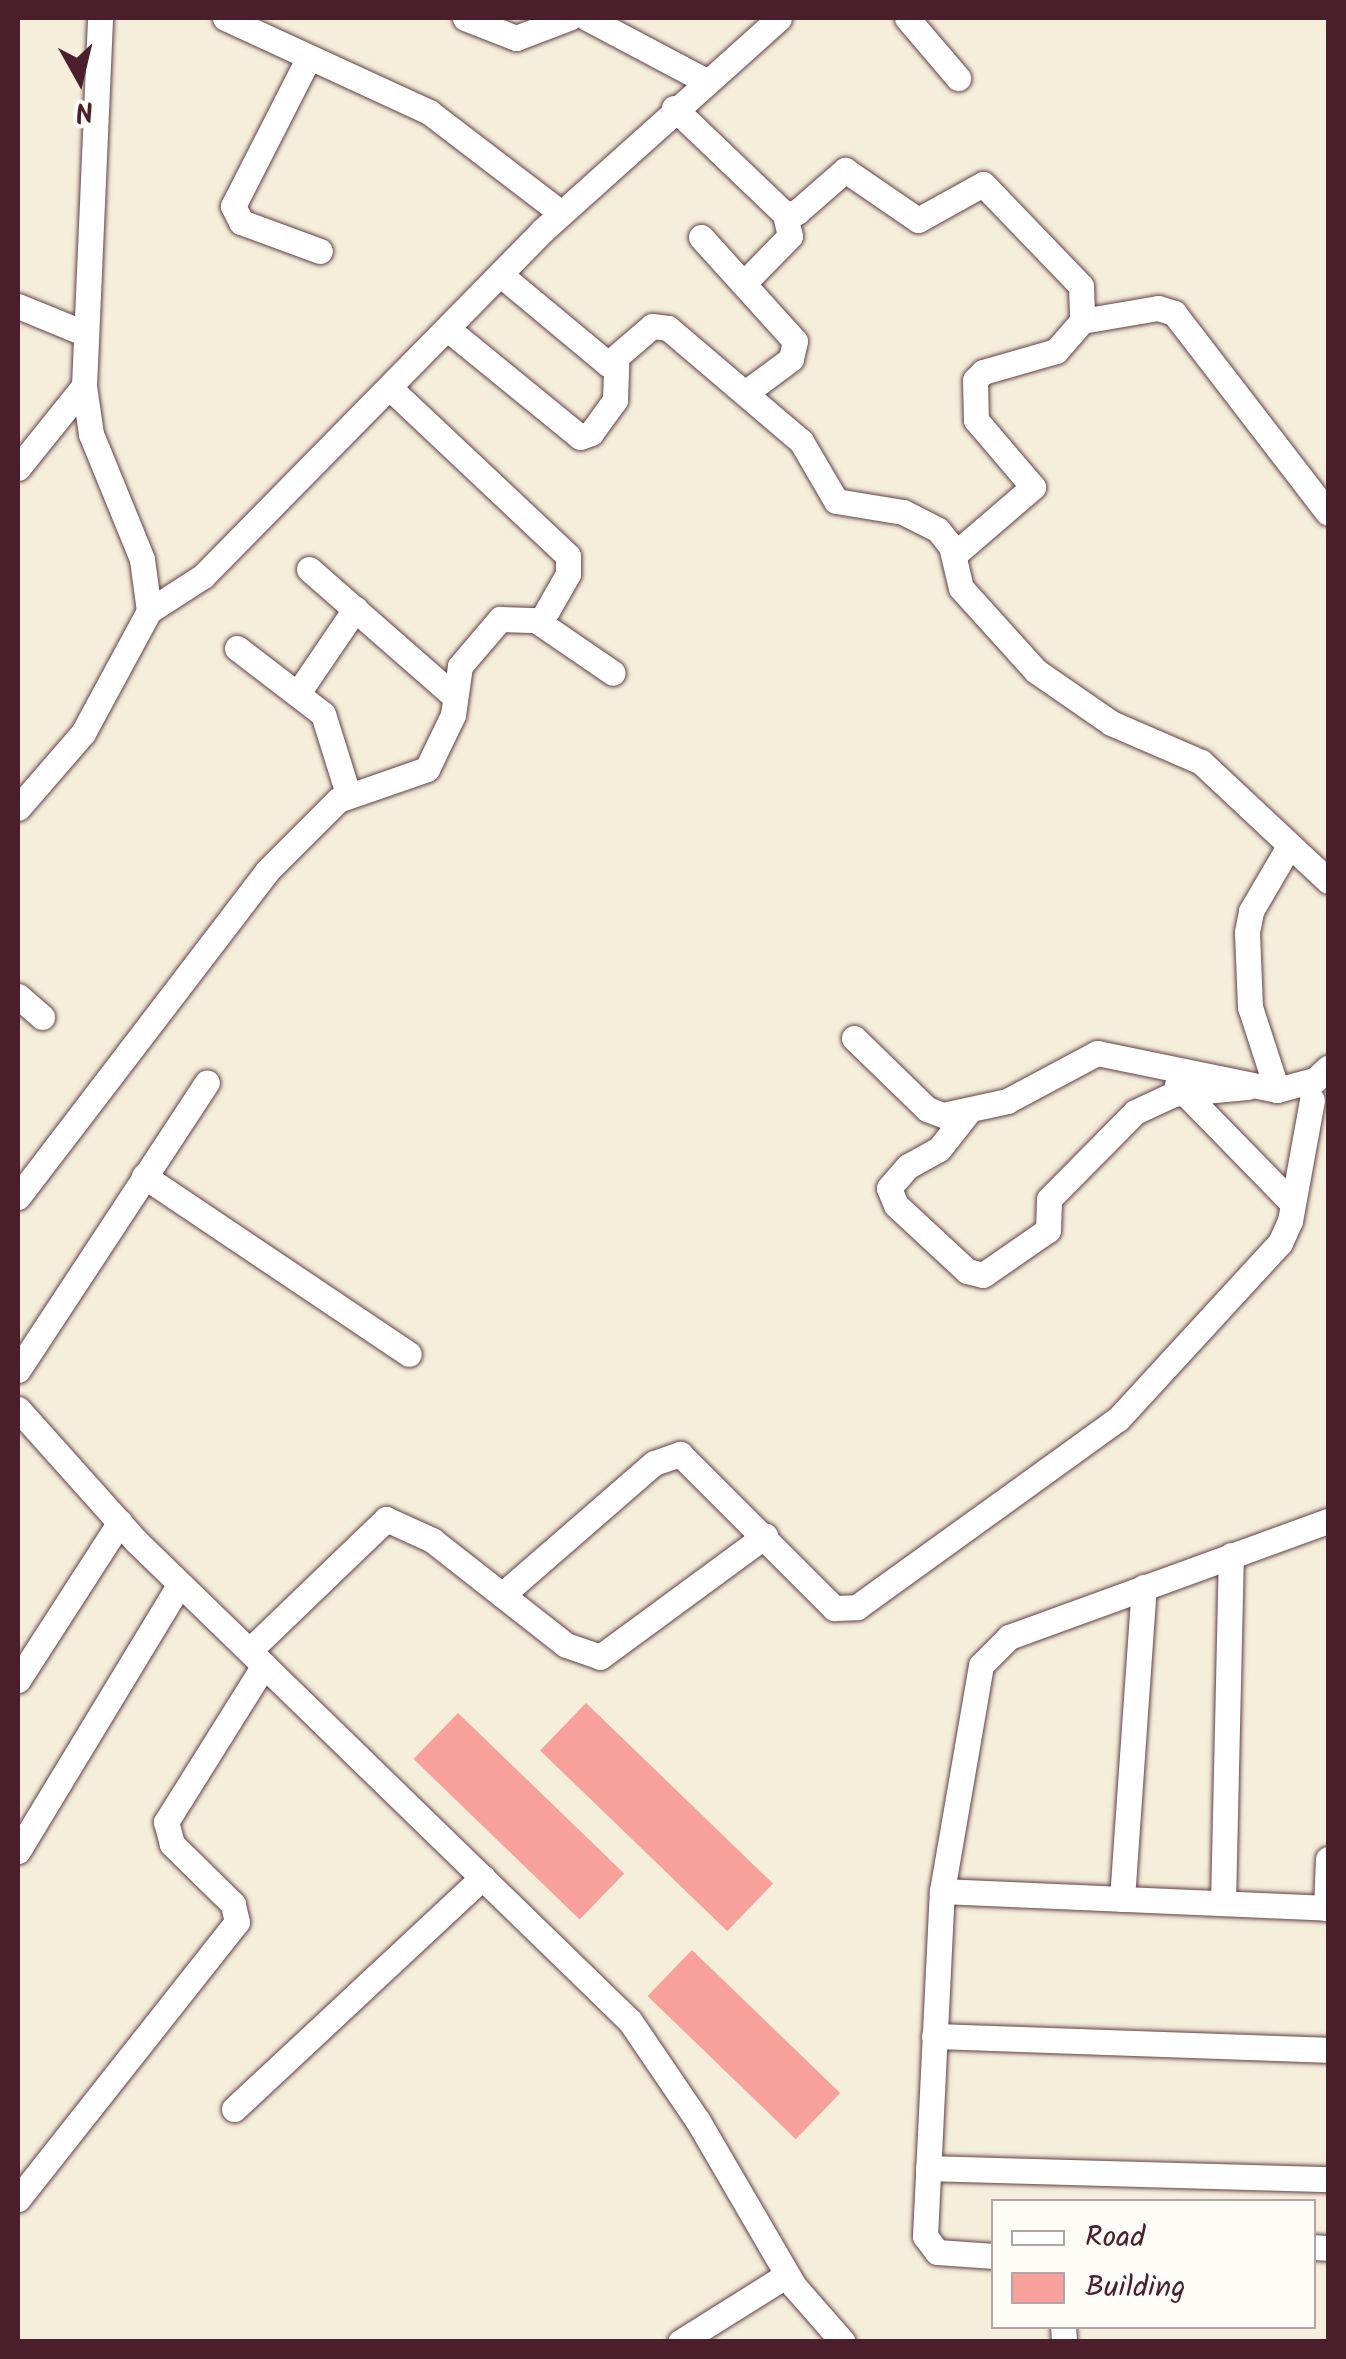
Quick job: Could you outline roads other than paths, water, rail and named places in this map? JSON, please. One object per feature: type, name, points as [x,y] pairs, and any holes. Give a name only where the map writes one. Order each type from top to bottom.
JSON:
[{"type":"street","points":[[100,18],[84,386],[91,434],[142,559],[150,611]]},
{"type":"street","points":[[225,18],[429,112],[561,213]]},
{"type":"street","points":[[465,18],[516,38],[568,18]]},
{"type":"street","points":[[586,18],[704,80]]},
{"type":"street","points":[[737,18],[770,24]]},
{"type":"street","points":[[906,18],[958,78]]},
{"type":"street","points":[[18,808],[83,734],[150,611],[203,576],[392,390],[561,213],[770,24]]},
{"type":"street","points":[[308,59],[234,206],[241,222],[320,250]]},
{"type":"street","points":[[674,108],[785,214],[790,236],[746,282]]},
{"type":"street","points":[[785,214],[796,212],[845,170],[918,220],[983,184],[1080,286],[1082,321]]},
{"type":"street","points":[[701,236],[746,282],[796,347],[791,359],[745,393]]},
{"type":"street","points":[[501,275],[603,362],[616,364]]},
{"type":"street","points":[[18,306],[84,333]]},
{"type":"street","points":[[954,555],[1033,487],[973,414],[978,375],[1047,355],[1082,321],[1158,308],[1174,313],[1328,513]]},
{"type":"street","points":[[449,330],[580,437],[591,432],[614,400],[616,364],[652,326],[664,326],[801,441],[836,501],[903,512],[938,530],[954,555],[961,588],[1036,671],[1111,723],[1201,762],[1244,796],[1289,846],[1328,881]]},
{"type":"street","points":[[18,468],[84,386]]},
{"type":"street","points":[[392,390],[568,556],[568,574],[538,620]]},
{"type":"street","points":[[309,568],[456,696]]},
{"type":"street","points":[[298,693],[356,609]]},
{"type":"street","points":[[18,1197],[267,871],[348,794],[427,769],[456,696],[460,666],[500,619],[538,620],[613,673]]},
{"type":"street","points":[[237,648],[323,714],[348,794]]},
{"type":"street","points":[[1289,846],[1252,911],[1247,932],[1250,1007],[1304,1099]]},
{"type":"street","points":[[18,996],[42,1017]]},
{"type":"street","points":[[854,1038],[932,1113],[969,1111],[1007,1100],[1084,1055],[1174,1066],[1304,1099]]},
{"type":"street","points":[[1174,1066],[1181,1094],[1292,1202]]},
{"type":"street","points":[[502,1595],[670,1454],[691,1459],[834,1608],[857,1608],[1118,1419],[1280,1243],[1292,1202],[1304,1099],[1328,1068]]},
{"type":"street","points":[[18,1370],[207,1082]]},
{"type":"street","points":[[969,1111],[939,1149],[892,1182],[890,1194],[968,1272],[983,1275],[1048,1230],[1049,1199],[1135,1112],[1181,1094],[1248,1087]]},
{"type":"street","points":[[144,1176],[409,1354]]},
{"type":"street","points":[[18,1410],[180,1584],[630,2021],[698,2121],[787,2275],[843,2342]]},
{"type":"street","points":[[18,2199],[236,1922],[233,1904],[172,1844],[166,1822],[256,1658],[386,1519],[400,1520],[432,1540],[566,1646],[600,1657],[765,1536]]},
{"type":"street","points":[[991,2256],[946,2255],[929,2246],[928,2168],[942,1892],[975,1682],[991,1649],[1144,1587],[1328,1521]]},
{"type":"street","points":[[18,1680],[120,1522]]},
{"type":"street","points":[[1223,1904],[1231,1555]]},
{"type":"street","points":[[18,1851],[180,1584]]},
{"type":"street","points":[[1122,1899],[1144,1587]]},
{"type":"street","points":[[942,1892],[1327,1908],[1328,1860]]},
{"type":"street","points":[[234,2108],[484,1878]]},
{"type":"street","points":[[934,2036],[1328,2050]]},
{"type":"street","points":[[928,2168],[1328,2179]]},
{"type":"street","points":[[680,2342],[787,2275]]}]
